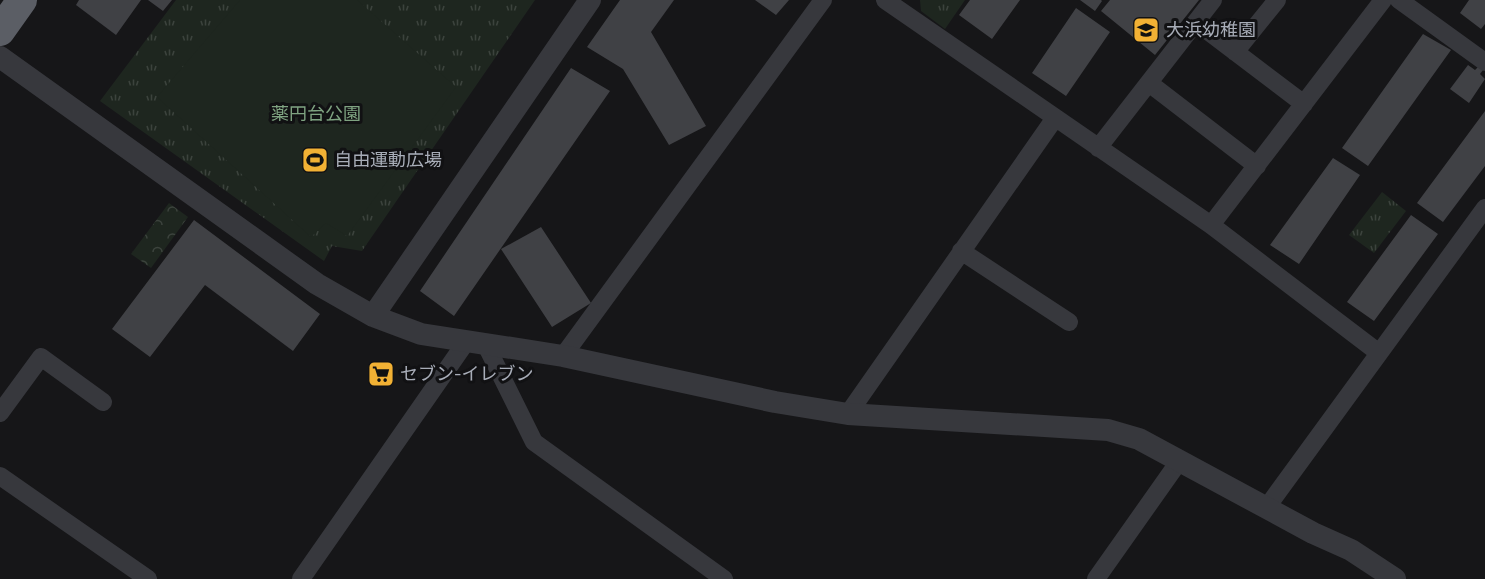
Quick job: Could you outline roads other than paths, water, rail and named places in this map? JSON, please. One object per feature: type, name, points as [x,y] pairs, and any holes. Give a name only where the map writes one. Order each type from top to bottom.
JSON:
[{"type":"highway","points":[[0,31],[22,0]]},
{"type":"street","points":[[373,316],[590,0]]},
{"type":"street","points":[[563,356],[823,0]]},
{"type":"street","points":[[885,0],[1211,225],[1379,353]]},
{"type":"street","points":[[1098,148],[1213,0]]},
{"type":"street","points":[[1235,52],[1277,0]]},
{"type":"street","points":[[1211,225],[1383,0]]},
{"type":"street","points":[[1399,0],[1485,62]]},
{"type":"street","points":[[1196,22],[1304,104]]},
{"type":"street","points":[[0,57],[317,284],[373,316],[421,334],[563,356],[776,402],[848,414],[1108,430],[1139,439],[1180,460],[1351,550],[1395,579]]},
{"type":"street","points":[[1149,83],[1257,166]]},
{"type":"street","points":[[848,414],[1055,118]]},
{"type":"street","points":[[1267,507],[1485,208]]},
{"type":"street","points":[[961,251],[1069,322]]},
{"type":"street","points":[[301,579],[476,343]]},
{"type":"street","points":[[476,343],[534,442],[724,579]]},
{"type":"street","points":[[0,413],[41,357],[103,402]]},
{"type":"street","points":[[1096,579],[1180,460]]},
{"type":"street","points":[[0,476],[148,579]]},
{"type":"place","name":"大浜幼稚園","points":[[1146,30]]},
{"type":"place","name":"自由運動広場","points":[[315,160]]},
{"type":"place","name":"セブン-イレブン","points":[[381,374]]},
{"type":"park label","name":"薬円台公園","points":[[316,114]]}]
